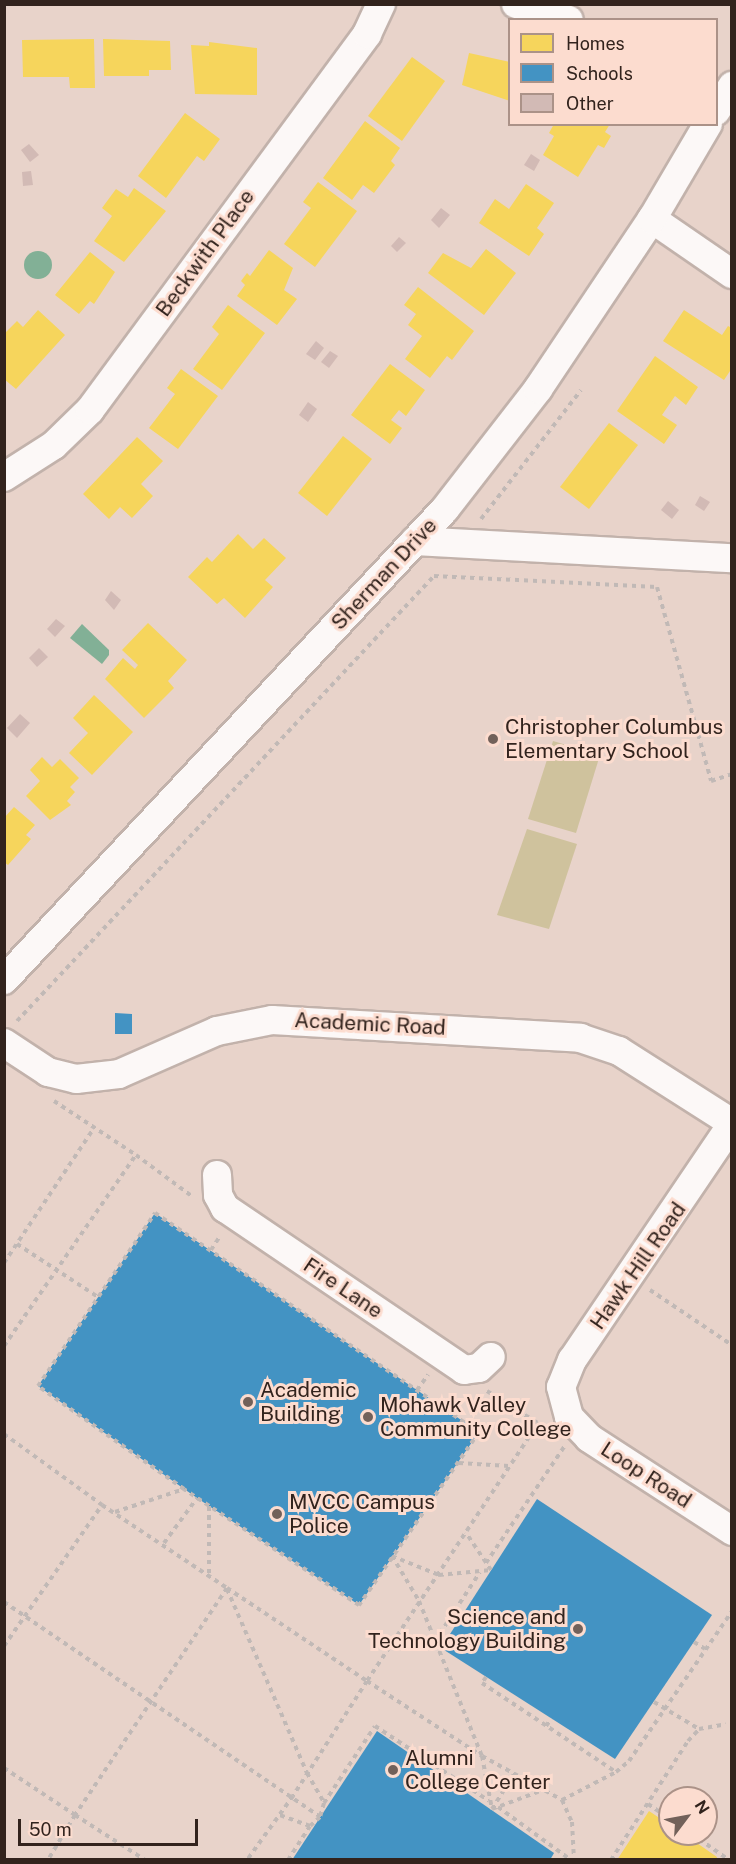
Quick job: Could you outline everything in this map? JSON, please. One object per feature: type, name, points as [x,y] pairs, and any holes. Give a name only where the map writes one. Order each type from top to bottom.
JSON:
[{"type":"street","name":"Beckwith Place","points":[[4,477],[54,445],[90,410],[367,34],[381,4]]},
{"type":"street","points":[[516,4],[562,18]]},
{"type":"street","points":[[718,109],[731,87]]},
{"type":"street","name":"Sherman Drive","points":[[4,980],[415,541],[538,389],[652,219],[707,126]]},
{"type":"street","points":[[652,219],[732,274]]},
{"type":"street","points":[[415,541],[732,558]]},
{"type":"street","name":"Academic Road","points":[[8,1034],[48,1072],[76,1079],[119,1074],[217,1031],[272,1020],[308,1019],[580,1038],[619,1051],[732,1124]]},
{"type":"street","name":"Hawk Hill Road","points":[[557,1426],[561,1387],[569,1366],[732,1124]]},
{"type":"street","name":"Fire Lane","points":[[217,1176],[218,1195],[225,1208],[464,1370],[479,1368],[491,1357]]},
{"type":"street","name":"Loop Road","points":[[557,1426],[589,1438],[732,1531]]},
{"type":"path","points":[[478,522],[581,390]]},
{"type":"path","points":[[8,1034],[434,576],[657,587],[711,781],[732,774]]},
{"type":"path","points":[[44,1095],[136,1155],[201,1202]]},
{"type":"path","points":[[4,1263],[94,1128]]},
{"type":"path","points":[[4,1347],[136,1155]]},
{"type":"path","points":[[155,1213],[479,1432],[359,1605],[197,1498],[39,1386],[98,1297],[155,1213]]},
{"type":"path","points":[[17,1244],[98,1297]]},
{"type":"path","points":[[654,1291],[732,1345]]},
{"type":"path","points":[[482,1388],[538,1423],[557,1426],[566,1444],[486,1563]]},
{"type":"path","points":[[247,1860],[293,1796],[538,1423]]},
{"type":"path","points":[[4,1434],[102,1505],[164,1542],[226,1588],[367,1681],[482,1756],[562,1800],[572,1822],[572,1860]]},
{"type":"path","points":[[459,1463],[509,1466]]},
{"type":"path","points":[[114,1512],[184,1489]]},
{"type":"path","points":[[164,1542],[197,1498]]},
{"type":"path","points":[[4,1646],[102,1505]]},
{"type":"path","points":[[209,1506],[209,1575]]},
{"type":"path","points":[[392,1556],[439,1575],[490,1570],[466,1533]]},
{"type":"path","points":[[392,1556],[419,1601],[482,1756],[492,1809]]},
{"type":"path","points":[[435,1642],[481,1571]]},
{"type":"path","points":[[48,1860],[75,1815],[226,1588]]},
{"type":"path","points":[[226,1588],[307,1773],[324,1803]]},
{"type":"path","points":[[4,1602],[293,1796],[320,1817]]},
{"type":"path","points":[[562,1800],[616,1772],[629,1761],[664,1706],[732,1611]]},
{"type":"path","points":[[694,1642],[705,1649]]},
{"type":"path","points":[[486,1677],[482,1683],[616,1772]]},
{"type":"path","points":[[654,1702],[699,1729],[726,1724]]},
{"type":"path","points":[[546,1726],[551,1719]]},
{"type":"path","points":[[288,1860],[310,1826],[320,1817],[324,1803],[375,1726],[490,1801]]},
{"type":"path","points":[[611,1860],[622,1847],[699,1729]]},
{"type":"path","points":[[4,1768],[145,1860]]},
{"type":"path","points":[[492,1809],[514,1774]]},
{"type":"path","points":[[492,1809],[543,1790]]},
{"type":"path","points":[[648,1804],[658,1811]]},
{"type":"path","points":[[498,1807],[572,1860]]},
{"type":"path","points":[[280,1814],[310,1826]]},
{"type":"path","points":[[709,1846],[729,1860]]},
{"type":"shaded area","points":[[38,251],[48,255],[52,265],[48,275],[38,279],[28,275],[24,265],[28,255]]},
{"type":"shaded area","points":[[82,624],[109,650],[109,655],[102,664],[70,638]]},
{"type":"shaded area","points":[[553,741],[600,755],[576,833],[528,819]]},
{"type":"shaded area","points":[[527,829],[577,844],[549,929],[497,915]]},
{"type":"building: Homes","points":[[94,39],[95,88],[70,88],[69,77],[23,77],[22,40]]},
{"type":"building: Homes","points":[[103,39],[170,41],[171,70],[149,70],[149,76],[104,76]]},
{"type":"building: Homes","points":[[209,42],[257,48],[257,95],[195,94],[191,45],[209,46]]},
{"type":"building: Homes","points":[[469,53],[508,62],[508,100],[462,85]]},
{"type":"building: Homes","points":[[412,57],[445,81],[402,141],[368,116]]},
{"type":"building: Homes","points":[[185,113],[220,139],[204,161],[197,156],[166,198],[138,176]]},
{"type":"building: Homes","points":[[365,121],[400,148],[391,161],[395,165],[374,193],[363,185],[352,200],[323,178]]},
{"type":"building: Homes","points":[[553,126],[609,126],[605,132],[611,136],[604,148],[598,145],[578,177],[543,155],[554,136],[549,133]]},
{"type":"building: Homes","points":[[318,182],[357,211],[315,267],[284,244],[311,208],[303,202]]},
{"type":"building: Homes","points":[[526,184],[554,203],[537,228],[544,234],[529,256],[479,223],[495,199],[509,209]]},
{"type":"building: Homes","points":[[134,188],[166,211],[124,262],[94,241],[112,216],[102,208],[116,189],[128,197]]},
{"type":"building: Homes","points":[[486,249],[516,273],[484,315],[428,273],[443,253],[471,268]]},
{"type":"building: Homes","points":[[269,250],[293,268],[284,290],[297,299],[277,325],[237,296],[245,285],[241,281],[247,273],[250,276]]},
{"type":"building: Homes","points":[[90,252],[115,272],[94,304],[90,301],[79,314],[55,295]]},
{"type":"building: Homes","points":[[418,287],[474,331],[452,360],[447,356],[430,378],[405,359],[422,336],[408,325],[416,314],[404,305]]},
{"type":"building: Homes","points":[[228,305],[265,333],[222,390],[193,369],[219,334],[212,327]]},
{"type":"building: Homes","points":[[38,310],[65,335],[16,389],[4,379],[4,334],[17,321],[23,327]]},
{"type":"building: Homes","points":[[684,310],[722,335],[728,326],[732,328],[732,368],[724,380],[663,341]]},
{"type":"building: Homes","points":[[655,356],[698,387],[686,405],[675,396],[662,415],[677,425],[664,444],[617,411]]},
{"type":"building: Homes","points":[[390,364],[425,390],[406,416],[399,410],[391,420],[402,428],[390,444],[351,415]]},
{"type":"building: Homes","points":[[181,369],[218,396],[178,449],[149,428],[175,394],[167,388]]},
{"type":"building: Homes","points":[[609,423],[638,445],[589,509],[560,487]]},
{"type":"building: Homes","points":[[343,436],[372,459],[327,516],[298,493]]},
{"type":"building: Homes","points":[[137,437],[163,461],[141,484],[153,496],[132,518],[120,507],[109,519],[83,494]]},
{"type":"building: Homes","points":[[238,534],[253,549],[264,538],[286,558],[265,580],[273,587],[245,618],[224,598],[217,604],[188,577],[207,557],[212,562]]},
{"type":"building: Homes","points":[[148,623],[187,660],[168,681],[174,688],[144,718],[105,679],[123,658],[135,669],[138,665],[122,650]]},
{"type":"building: Homes","points":[[94,695],[133,732],[92,775],[69,753],[88,733],[73,718]]},
{"type":"building: Homes","points":[[42,757],[52,767],[60,759],[79,778],[70,787],[75,792],[67,801],[71,805],[50,820],[26,796],[40,781],[30,770]]},
{"type":"building: Homes","points":[[14,807],[35,825],[26,835],[31,839],[8,865],[4,862],[4,818]]},
{"type":"building: Homes","points":[[649,1811],[658,1817],[658,1846],[701,1846],[717,1857],[716,1860],[617,1860]]},
{"type":"building: Schools","points":[[115,1013],[132,1014],[132,1034],[115,1034]]},
{"type":"building: Schools","name":"Academic Building","points":[[155,1213],[479,1432],[359,1605],[197,1498],[38,1386]]},
{"type":"building: Schools","name":"Science and Technology Building","points":[[537,1499],[712,1615],[615,1759],[441,1648]]},
{"type":"building: Schools","name":"Alumni College Center","points":[[377,1731],[554,1853],[550,1860],[292,1860]]},
{"type":"building: Other","points":[[29,144],[39,155],[30,162],[21,150]]},
{"type":"building: Other","points":[[531,154],[540,160],[534,171],[524,165]]},
{"type":"building: Other","points":[[31,171],[33,185],[23,186],[22,172]]},
{"type":"building: Other","points":[[441,208],[450,215],[439,228],[431,220]]},
{"type":"building: Other","points":[[399,237],[406,243],[397,252],[391,246]]},
{"type":"building: Other","points":[[316,341],[324,348],[315,360],[306,354]]},
{"type":"building: Other","points":[[330,351],[338,356],[329,368],[321,362]]},
{"type":"building: Other","points":[[308,402],[317,409],[308,422],[299,415]]},
{"type":"building: Other","points":[[700,496],[710,502],[704,511],[695,505]]},
{"type":"building: Other","points":[[668,501],[679,510],[672,519],[661,510]]},
{"type":"building: Other","points":[[111,591],[121,600],[114,610],[105,600]]},
{"type":"building: Other","points":[[56,619],[65,626],[55,637],[47,629]]},
{"type":"building: Other","points":[[39,648],[48,657],[37,667],[29,658]]},
{"type":"building: Other","points":[[20,714],[30,723],[17,738],[7,728]]},
{"type":"place","name":"Christopher Columbus Elementary School","points":[[493,739]]},
{"type":"place","name":"Academic Building","points":[[248,1402]]},
{"type":"place","name":"Mohawk Valley Community College","points":[[368,1417]]},
{"type":"place","name":"MVCC Campus Police","points":[[277,1514]]},
{"type":"place","name":"Science and Technology Building","points":[[578,1629]]},
{"type":"place","name":"Alumni College Center","points":[[393,1770]]}]
